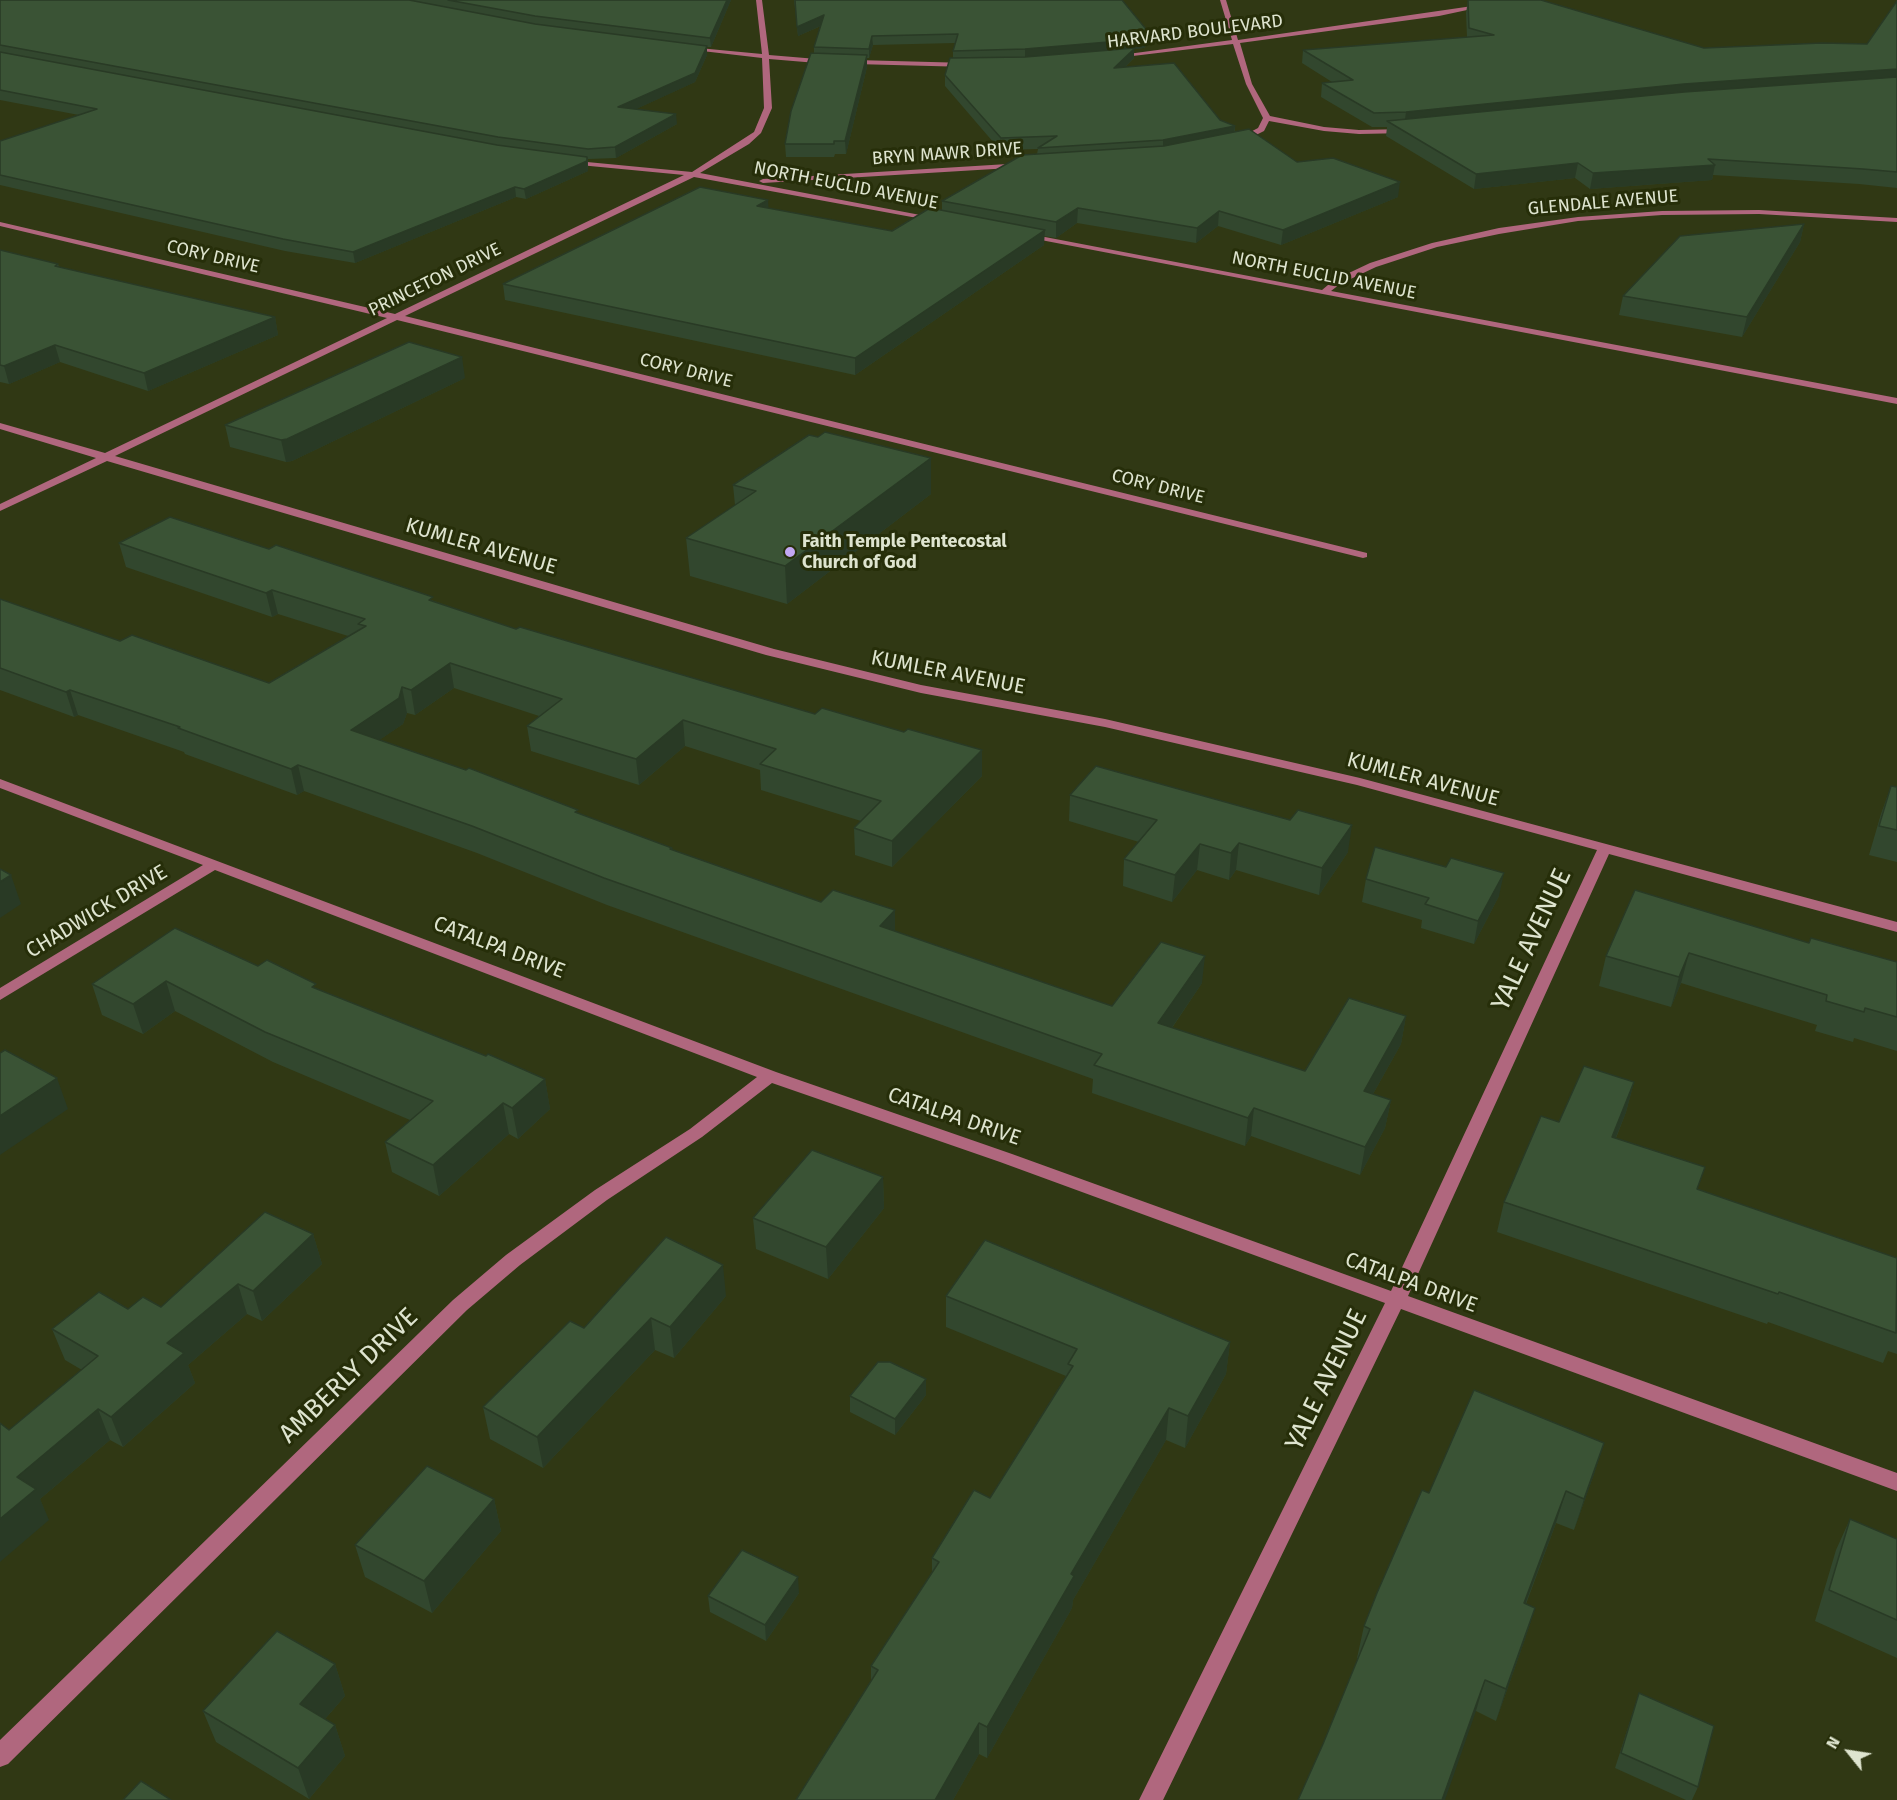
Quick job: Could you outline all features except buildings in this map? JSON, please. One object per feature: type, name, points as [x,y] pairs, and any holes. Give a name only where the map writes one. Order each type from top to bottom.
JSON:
[{"type":"street","name":"PRINCETON DRIVE","points":[[0,508],[693,174],[746,142],[757,132],[765,119],[768,108],[759,0]]},
{"type":"street","points":[[1223,0],[1250,84],[1267,118],[1295,125],[1359,132],[1416,130]]},
{"type":"street","name":"HARVARD BOULEVARD","points":[[1105,57],[1386,22],[1511,0]]},
{"type":"street","points":[[684,49],[765,57],[974,65]]},
{"type":"street","points":[[1230,144],[1261,129],[1267,118]]},
{"type":"street","name":"NORTH EUCLID AVENUE","points":[[555,160],[693,174],[951,222]]},
{"type":"street","name":"BRYN MAWR DRIVE","points":[[741,183],[1034,164]]},
{"type":"street","name":"GLENDALE AVENUE","points":[[1324,293],[1337,282],[1405,254],[1463,238],[1559,222],[1695,212],[1826,214],[1897,220]]},
{"type":"street","name":"CORY DRIVE","points":[[0,224],[396,317],[1363,555]]},
{"type":"street","name":"NORTH EUCLID AVENUE","points":[[1009,233],[1897,401]]},
{"type":"street","name":"KUMLER AVENUE","points":[[0,426],[770,652],[911,687],[1105,723],[1360,782],[1897,927]]},
{"type":"street","name":"CATALPA DRIVE","points":[[0,783],[770,1076],[1006,1158],[1897,1482]]},
{"type":"street","name":"YALE AVENUE","points":[[1151,1800],[1396,1301],[1604,849]]},
{"type":"street","name":"CHADWICK DRIVE","points":[[0,995],[215,864]]},
{"type":"street","name":"AMBERLY DRIVE","points":[[0,1756],[460,1305],[513,1260],[592,1201],[696,1133],[770,1076]]},
{"type":"place","name":"Faith Temple Pentecostal Church of God","points":[[790,552]]}]
